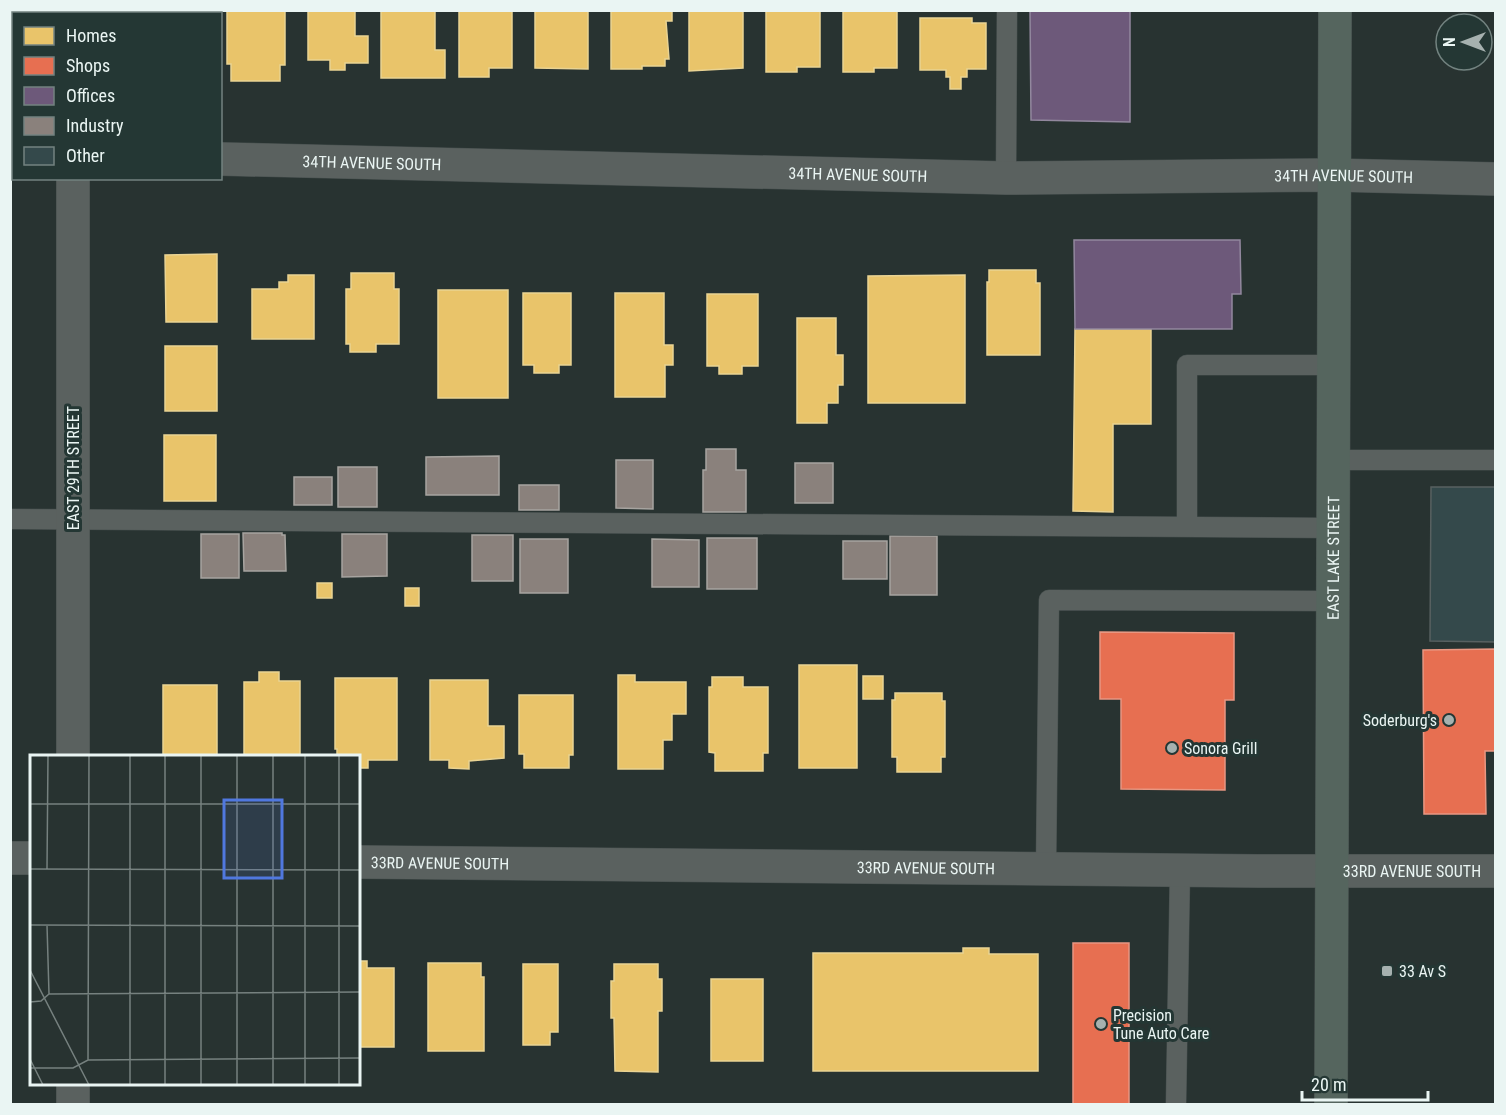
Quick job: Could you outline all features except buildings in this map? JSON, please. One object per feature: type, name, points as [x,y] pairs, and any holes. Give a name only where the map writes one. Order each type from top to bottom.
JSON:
[{"type":"main road","name":"EAST LAKE STREET","points":[[1331,1104],[1330,872],[1335,10]]},
{"type":"street","name":"34TH AVENUE SOUTH","points":[[222,159],[1006,178],[1333,175],[1496,179]]},
{"type":"street","name":"EAST 29TH STREET","points":[[73,180],[73,755]]},
{"type":"street","points":[[10,858],[30,858]]},
{"type":"street","name":"33RD AVENUE SOUTH","points":[[360,862],[1330,872],[1496,871]]},
{"type":"street","points":[[73,1085],[73,1104]]},
{"type":"lane","points":[[1006,178],[1007,10]]},
{"type":"lane","points":[[1187,527],[1187,365],[1333,365]]},
{"type":"lane","points":[[1333,459],[1496,460]]},
{"type":"lane","points":[[10,519],[1333,528]]},
{"type":"lane","points":[[1046,869],[1049,600],[1333,601]]},
{"type":"lane","points":[[1176,1104],[1180,870]]},
{"type":"place","name":"Soderburg's","points":[[1449,720]]},
{"type":"place","name":"Sonora Grill","points":[[1172,748]]},
{"type":"place","name":"33 Av S","points":[[1387,971]]},
{"type":"place","name":"Precision Tune Auto Care","points":[[1101,1024]]}]
